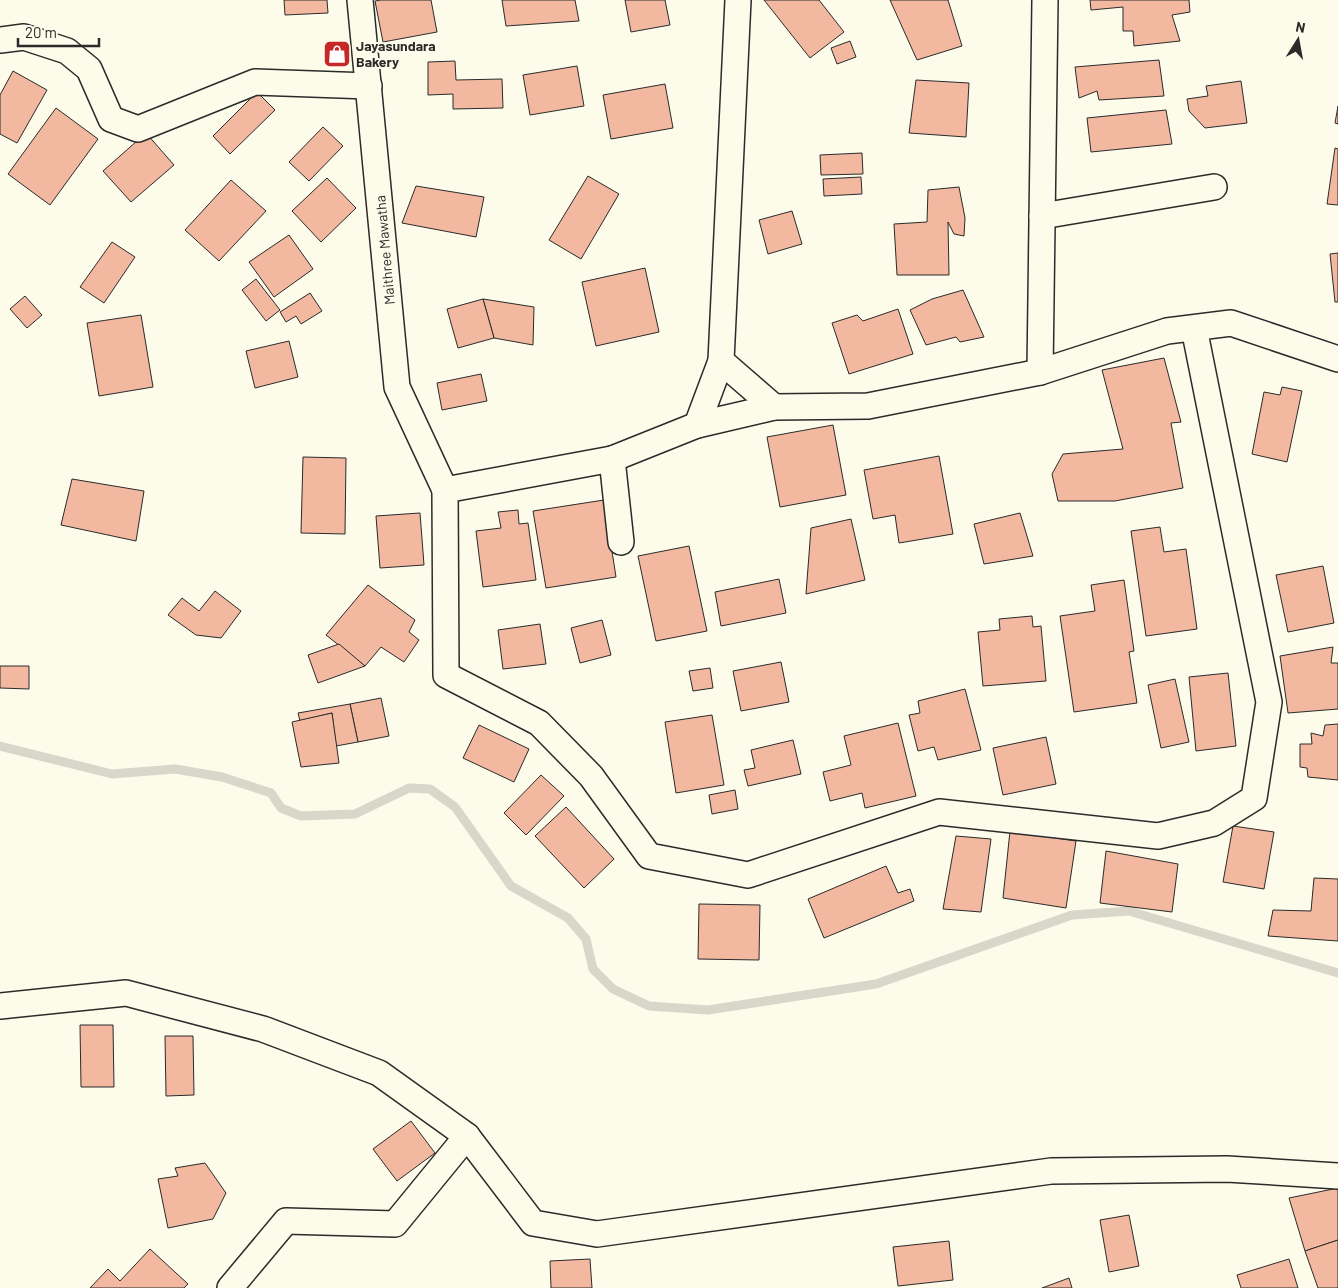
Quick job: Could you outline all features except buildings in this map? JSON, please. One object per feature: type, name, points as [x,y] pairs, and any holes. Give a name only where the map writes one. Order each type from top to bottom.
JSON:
[{"type":"street","name":"Maithree Mawatha","points":[[360,0],[370,86],[398,387],[445,490]]},
{"type":"street","points":[[697,425],[721,361],[738,0]]},
{"type":"street","points":[[1040,372],[1044,0]]},
{"type":"street","points":[[0,40],[24,37],[67,51],[88,69],[111,119],[138,129],[255,82],[370,86]]},
{"type":"street","points":[[1042,216],[1214,187]]},
{"type":"street","points":[[1194,328],[1269,702],[1254,798],[1214,823],[1158,836],[939,812],[748,875],[649,856],[591,776],[539,723],[446,675],[445,490],[612,459],[697,425],[774,407],[868,406],[1040,372],[1167,331],[1231,323],[1338,359]]},
{"type":"street","points":[[721,361],[774,407]]},
{"type":"street","points":[[612,459],[621,542]]},
{"type":"street","points":[[0,1006],[126,993],[263,1029],[379,1073],[467,1136],[533,1223],[597,1234],[1051,1171],[1227,1168],[1338,1176]]},
{"type":"street","points":[[230,1288],[286,1221],[394,1224],[467,1136]]},
{"type":"waterway","points":[[0,746],[112,774],[175,769],[222,777],[271,793],[281,808],[301,816],[355,814],[409,788],[430,789],[455,807],[511,886],[568,918],[586,939],[593,969],[613,989],[649,1006],[708,1010],[876,984],[1072,915],[1129,911],[1338,973]]},
{"type":"place","name":"Jayasundara Bakery","points":[[337,54]]}]
